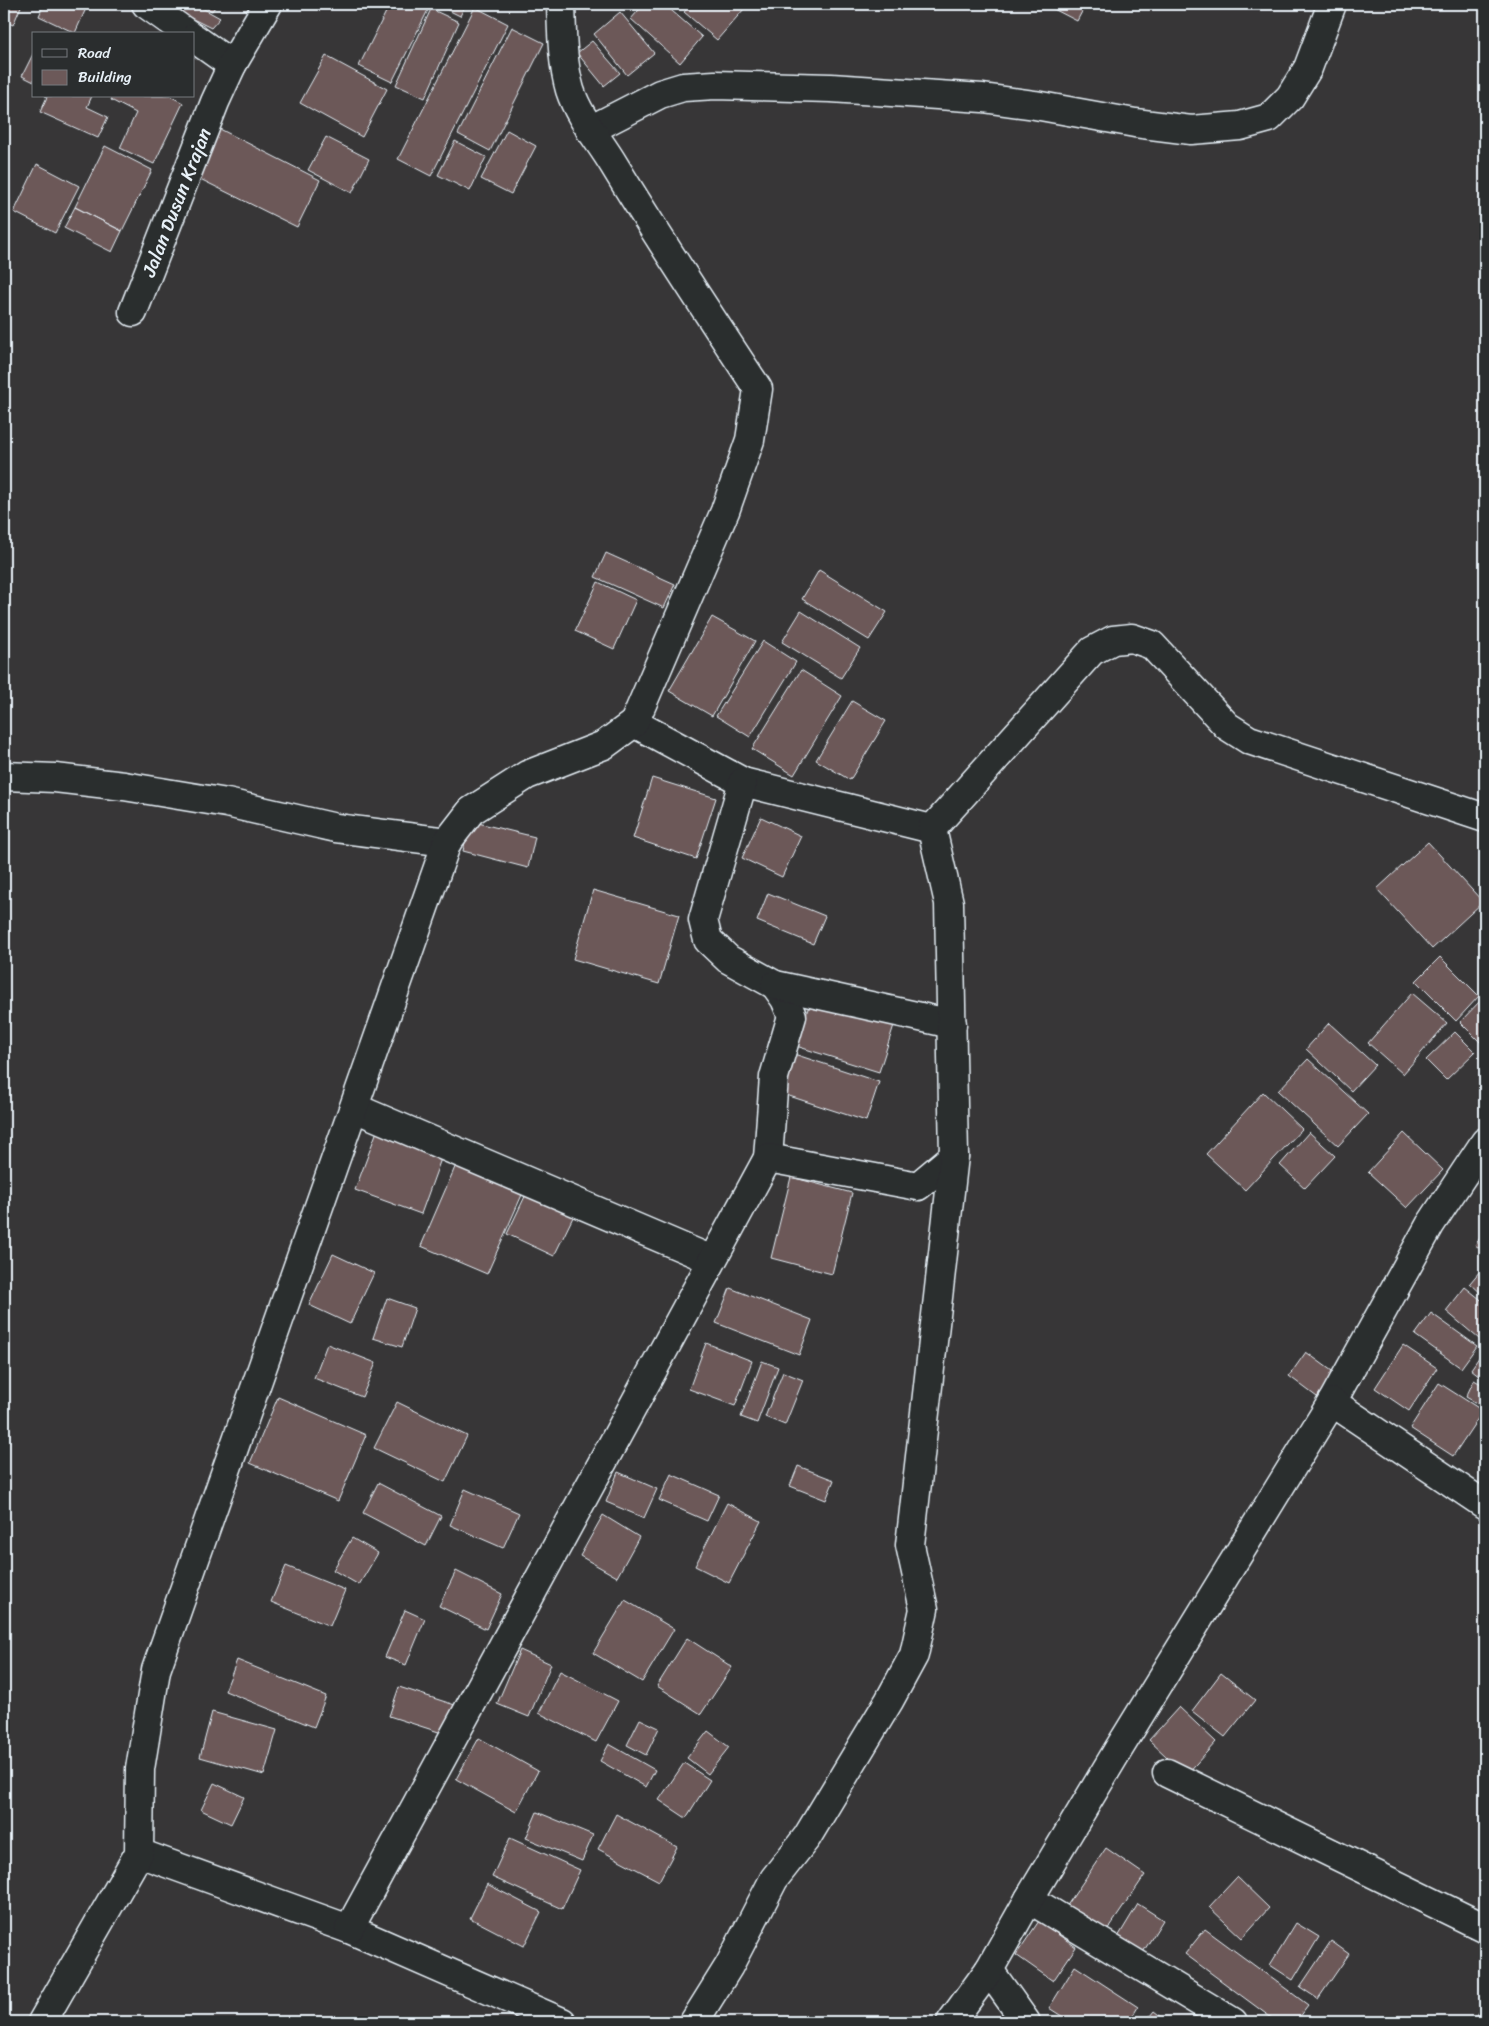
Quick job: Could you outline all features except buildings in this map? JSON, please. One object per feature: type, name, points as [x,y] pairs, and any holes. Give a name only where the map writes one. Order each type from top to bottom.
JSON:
[{"type":"street","points":[[146,4],[185,32]]},
{"type":"street","name":"Jalan Dusun Krajan","points":[[133,312],[215,102],[232,66],[268,4]]},
{"type":"street","points":[[42,2022],[139,1853],[140,1769],[156,1670],[447,842],[471,811],[519,780],[527,775],[604,745],[634,723],[725,512],[750,440],[758,390],[640,208],[571,92],[563,57],[561,4]]},
{"type":"street","points":[[598,140],[660,94],[683,87],[715,85],[830,88],[983,98],[1035,105],[1135,123],[1191,130],[1240,126],[1269,118],[1290,97],[1308,68],[1332,4]]},
{"type":"street","points":[[195,39],[232,66]]},
{"type":"street","points":[[932,829],[1092,651],[1113,640],[1132,638],[1152,645],[1227,726],[1248,740],[1485,818]]},
{"type":"street","points":[[634,723],[743,782],[932,829]]},
{"type":"street","points":[[4,776],[55,778],[124,786],[227,803],[336,828],[447,842]]},
{"type":"street","points":[[743,782],[703,920],[708,940],[728,959],[775,985],[952,1024]]},
{"type":"street","points":[[694,2022],[729,1966],[774,1879],[807,1837],[889,1701],[914,1655],[924,1609],[910,1544],[954,1156],[949,903],[932,829]]},
{"type":"street","points":[[349,1929],[768,1158],[774,1077],[792,1016],[786,999],[775,985]]},
{"type":"street","points":[[355,1108],[712,1260]]},
{"type":"street","points":[[951,2022],[989,1970],[1029,1899],[1332,1402],[1430,1225],[1485,1142]]},
{"type":"street","points":[[768,1158],[918,1186],[954,1156]]},
{"type":"street","points":[[1332,1402],[1485,1505]]},
{"type":"street","points":[[1167,1773],[1485,1928]]},
{"type":"street","points":[[139,1853],[349,1929],[562,2022]]},
{"type":"street","points":[[1029,1899],[1233,2022]]},
{"type":"street","points":[[989,1970],[1026,2022]]}]
